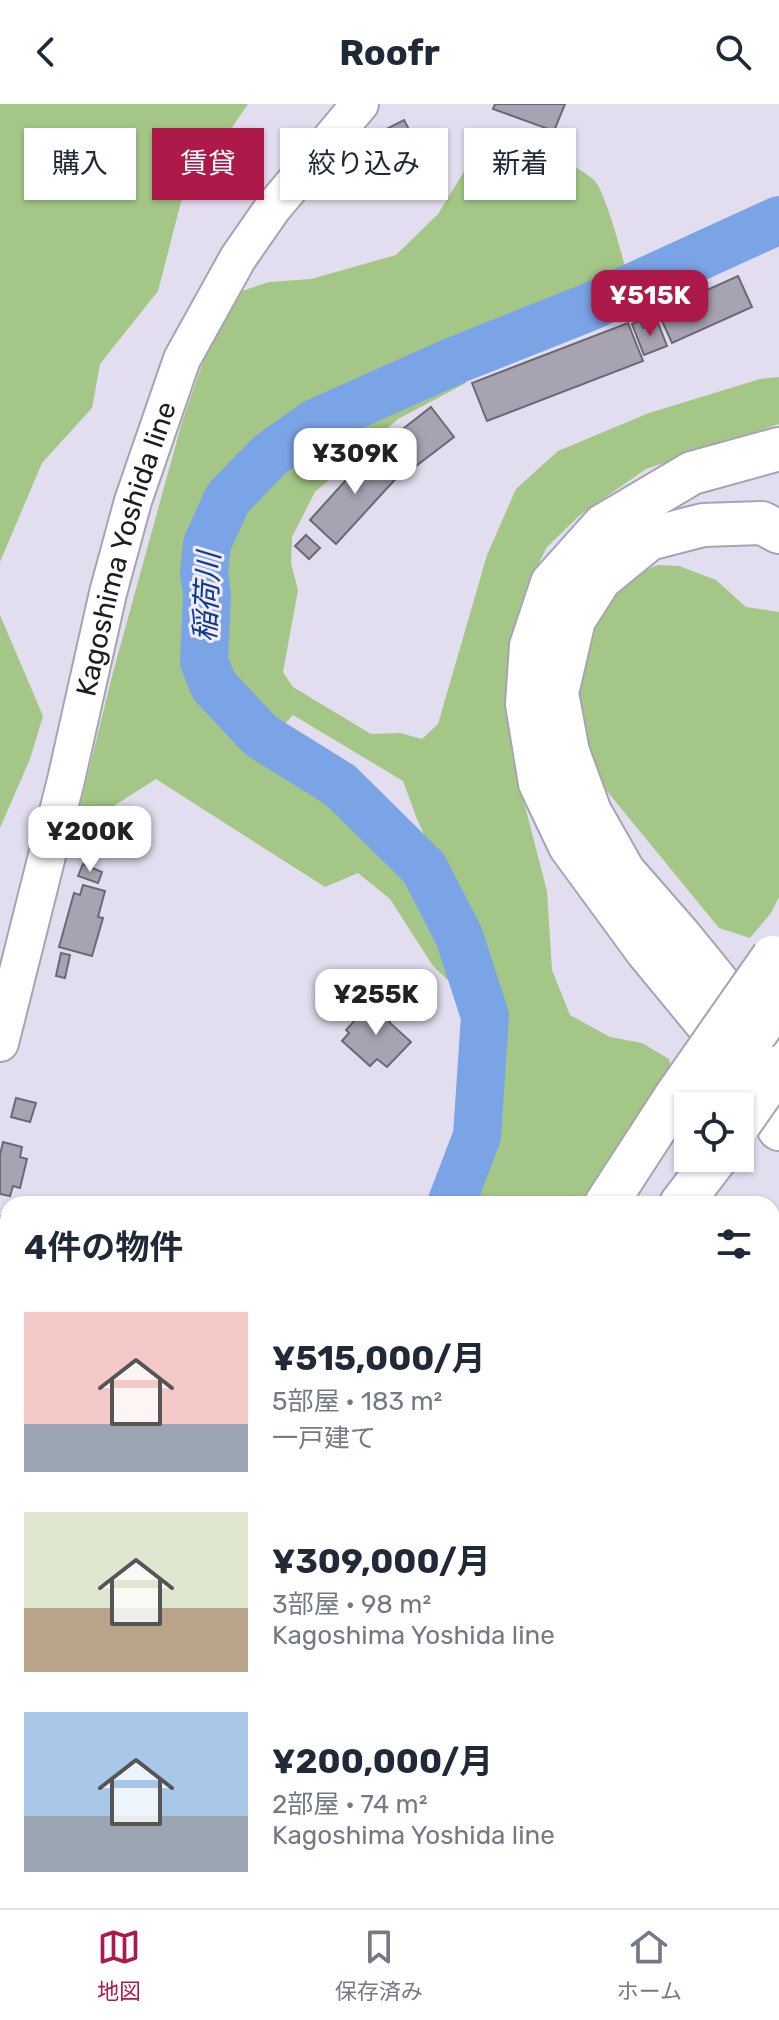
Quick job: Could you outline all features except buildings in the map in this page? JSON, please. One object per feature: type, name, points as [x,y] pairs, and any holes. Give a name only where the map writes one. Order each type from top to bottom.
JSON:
[{"type":"highway","points":[[779,449],[692,473],[604,525],[552,583],[531,646],[527,704],[540,783],[570,846],[647,951],[750,1076],[779,1129]]},
{"type":"highway","points":[[779,532],[762,523],[703,525],[649,539],[600,579],[574,620],[557,693],[572,764],[590,812],[624,872],[689,946],[779,1058]]},
{"type":"highway","points":[[698,1092],[776,951]]},
{"type":"highway","points":[[703,1092],[779,1001]]},
{"type":"highway","points":[[754,1103],[779,1067]]},
{"type":"highway","points":[[613,1196],[674,1126]]},
{"type":"highway","points":[[634,1196],[674,1133]]},
{"type":"highway","points":[[687,1196],[705,1172]]},
{"type":"main road","name":"Kagoshima Yoshida line","points":[[0,1043],[66,780],[108,593],[133,501],[182,359],[238,258],[272,209],[360,104]]},
{"type":"green space","points":[[0,104],[248,104],[232,128],[152,128],[152,200],[182,200],[158,291],[100,364],[92,408],[42,463],[0,562]]},
{"type":"green space","points":[[576,168],[598,186],[609,211],[628,279],[617,288],[461,346],[454,354],[466,383],[398,419],[315,492],[292,537],[291,563],[298,590],[283,672],[293,687],[371,734],[400,733],[422,739],[438,724],[487,555],[516,489],[558,451],[649,413],[760,379],[779,377],[779,424],[646,469],[580,515],[547,547],[527,586],[511,636],[507,692],[512,756],[547,891],[552,970],[570,1015],[610,1037],[642,1043],[669,1059],[673,1076],[595,1196],[469,1196],[482,1165],[496,1090],[498,1044],[488,977],[403,781],[293,715],[264,746],[354,789],[395,827],[449,932],[463,974],[455,987],[433,966],[390,899],[358,873],[325,887],[156,779],[98,816],[79,810],[112,676],[182,422],[207,350],[236,293],[269,282],[311,279],[396,255],[438,214],[464,172],[464,200],[576,200]]},
{"type":"green space","points":[[658,565],[679,566],[716,580],[746,607],[779,612],[779,897],[771,913],[750,938],[719,928],[606,790],[588,753],[577,703],[590,630],[602,610],[635,574]]},
{"type":"green space","points":[[0,615],[43,716],[30,759],[0,828]]},
{"type":"waterway","name":"稲荷川","points":[[454,1196],[477,1136],[485,1016],[459,936],[424,868],[340,785],[261,736],[214,686],[204,662],[207,544],[228,498],[271,454],[315,423],[456,360],[587,308],[779,220]]}]
